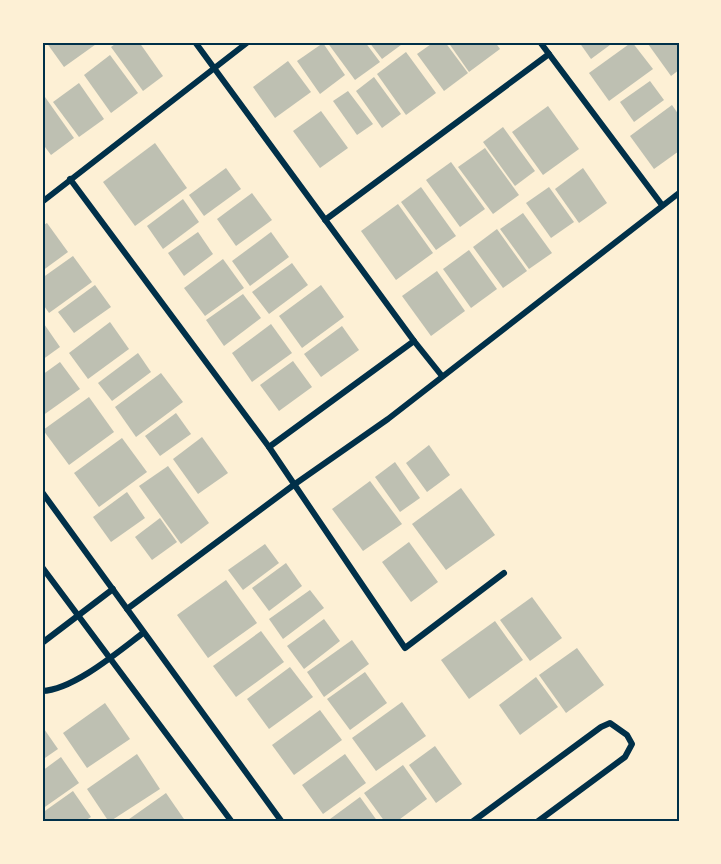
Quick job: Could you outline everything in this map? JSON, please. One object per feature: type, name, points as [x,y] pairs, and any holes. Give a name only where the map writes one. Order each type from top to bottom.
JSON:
[{"type":"street","points":[[195,42],[442,376]]},
{"type":"street","points":[[42,202],[248,42]]},
{"type":"street","points":[[540,42],[662,205]]},
{"type":"street","points":[[325,220],[549,54]]},
{"type":"street","points":[[70,179],[269,447],[405,648],[504,573]]},
{"type":"street","points":[[127,609],[295,484],[388,419],[679,193]]},
{"type":"street","points":[[269,447],[414,341]]},
{"type":"street","points":[[42,492],[282,822]]},
{"type":"street","points":[[42,567],[231,822]]},
{"type":"street","points":[[42,643],[112,589]]},
{"type":"street","points":[[42,691],[56,690],[110,658],[143,633]]},
{"type":"street","points":[[472,822],[601,727],[610,723],[627,735],[632,744],[625,757],[537,822]]},
{"type":"building","points":[[46,42],[99,42],[64,67]]},
{"type":"building","points":[[118,42],[139,42],[163,76],[143,91],[111,47]]},
{"type":"building","points":[[327,42],[365,42],[380,62],[355,80]]},
{"type":"building","points":[[369,42],[405,42],[382,59]]},
{"type":"building","points":[[434,42],[445,42],[468,73],[444,91],[417,54]]},
{"type":"building","points":[[448,42],[495,42],[500,49],[469,72]]},
{"type":"building","points":[[579,42],[614,42],[591,59]]},
{"type":"building","points":[[632,42],[653,69],[609,101],[589,73]]},
{"type":"building","points":[[651,42],[679,42],[679,70],[671,76],[648,44]]},
{"type":"building","points":[[323,43],[345,75],[320,94],[297,61]]},
{"type":"building","points":[[406,52],[436,93],[406,115],[377,74]]},
{"type":"building","points":[[110,55],[138,93],[111,113],[84,75]]},
{"type":"building","points":[[288,61],[311,92],[275,118],[253,87]]},
{"type":"building","points":[[374,77],[401,114],[382,128],[356,91]]},
{"type":"building","points":[[650,81],[664,100],[634,122],[620,102]]},
{"type":"building","points":[[79,83],[104,119],[79,137],[53,102]]},
{"type":"building","points":[[348,91],[373,124],[357,135],[333,101]]},
{"type":"building","points":[[45,97],[74,138],[51,155],[42,143],[42,100]]},
{"type":"building","points":[[672,105],[679,115],[679,151],[654,169],[630,136]]},
{"type":"building","points":[[548,106],[579,149],[543,175],[512,132]]},
{"type":"building","points":[[321,111],[348,148],[320,168],[293,131]]},
{"type":"building","points":[[503,127],[535,171],[515,186],[483,142]]},
{"type":"building","points":[[155,143],[187,188],[135,226],[103,182]]},
{"type":"building","points":[[485,148],[519,195],[493,214],[458,167]]},
{"type":"building","points":[[451,162],[485,209],[460,227],[426,180]]},
{"type":"building","points":[[226,168],[241,189],[204,216],[189,195]]},
{"type":"building","points":[[583,168],[607,203],[579,223],[555,189]]},
{"type":"building","points":[[421,187],[456,236],[436,250],[401,202]]},
{"type":"building","points":[[549,187],[574,222],[551,238],[526,203]]},
{"type":"building","points":[[252,193],[272,220],[236,246],[217,219]]},
{"type":"building","points":[[183,199],[199,222],[163,249],[147,226]]},
{"type":"building","points":[[398,204],[433,253],[396,280],[361,231]]},
{"type":"building","points":[[523,213],[552,253],[529,269],[500,229]]},
{"type":"building","points":[[47,223],[68,252],[42,271],[42,226]]},
{"type":"building","points":[[497,229],[527,271],[503,288],[473,247]]},
{"type":"building","points":[[198,232],[213,254],[184,276],[168,253]]},
{"type":"building","points":[[271,232],[289,257],[250,286],[232,261]]},
{"type":"building","points":[[469,250],[497,289],[471,308],[443,269]]},
{"type":"building","points":[[73,256],[92,282],[49,313],[42,303],[42,278]]},
{"type":"building","points":[[223,259],[244,288],[205,316],[184,288]]},
{"type":"building","points":[[292,263],[308,285],[269,314],[252,292]]},
{"type":"building","points":[[437,271],[465,311],[431,336],[402,296]]},
{"type":"building","points":[[95,285],[111,307],[74,333],[58,312]]},
{"type":"building","points":[[321,285],[344,317],[302,348],[279,316]]},
{"type":"building","points":[[243,294],[261,318],[224,346],[206,320]]},
{"type":"building","points":[[42,321],[60,347],[42,360]]},
{"type":"building","points":[[110,322],[129,349],[88,379],[69,353]]},
{"type":"building","points":[[271,324],[292,353],[252,382],[232,353]]},
{"type":"building","points":[[342,326],[359,350],[321,377],[304,354]]},
{"type":"building","points":[[138,353],[151,372],[112,401],[98,383]]},
{"type":"building","points":[[293,361],[312,387],[279,411],[260,385]]},
{"type":"building","points":[[60,362],[80,389],[42,416],[42,375]]},
{"type":"building","points":[[161,373],[183,402],[136,437],[115,407]]},
{"type":"building","points":[[89,397],[114,432],[69,465],[43,430]]},
{"type":"building","points":[[176,413],[191,434],[160,456],[145,436]]},
{"type":"building","points":[[202,437],[228,473],[198,494],[173,459]]},
{"type":"building","points":[[122,438],[147,472],[99,507],[74,473]]},
{"type":"building","points":[[429,445],[450,475],[427,492],[406,463]]},
{"type":"building","points":[[395,462],[420,498],[400,512],[375,477]]},
{"type":"building","points":[[168,466],[209,523],[181,544],[139,486]]},
{"type":"building","points":[[370,481],[402,524],[363,551],[332,509]]},
{"type":"building","points":[[461,488],[495,535],[446,570],[412,524]]},
{"type":"building","points":[[127,492],[145,518],[111,542],[93,517]]},
{"type":"building","points":[[160,518],[177,542],[152,560],[135,537]]},
{"type":"building","points":[[409,542],[438,582],[411,602],[382,562]]},
{"type":"building","points":[[265,544],[279,563],[243,590],[228,570]]},
{"type":"building","points":[[286,563],[302,586],[269,611],[252,588]]},
{"type":"building","points":[[226,580],[257,623],[208,658],[177,615]]},
{"type":"building","points":[[310,590],[324,608],[283,639],[269,619]]},
{"type":"building","points":[[532,597],[562,638],[530,661],[500,620]]},
{"type":"building","points":[[324,619],[340,641],[304,669],[287,646]]},
{"type":"building","points":[[495,621],[523,660],[469,699],[441,660]]},
{"type":"building","points":[[261,631],[284,662],[236,697],[213,666]]},
{"type":"building","points":[[352,640],[369,664],[324,697],[307,672]]},
{"type":"building","points":[[577,648],[604,685],[566,713],[539,675]]},
{"type":"building","points":[[290,667],[313,697],[269,729],[247,699]]},
{"type":"building","points":[[365,672],[387,703],[350,730],[327,699]]},
{"type":"building","points":[[536,677],[558,707],[520,735],[499,705]]},
{"type":"building","points":[[402,702],[426,736],[376,771],[352,738]]},
{"type":"building","points":[[105,703],[130,739],[87,768],[63,733]]},
{"type":"building","points":[[320,710],[342,740],[294,775],[272,745]]},
{"type":"building","points":[[42,726],[58,749],[42,760]]},
{"type":"building","points":[[435,746],[462,784],[436,803],[409,765]]},
{"type":"building","points":[[137,754],[160,789],[109,822],[87,789]]},
{"type":"building","points":[[345,754],[366,783],[323,814],[302,785]]},
{"type":"building","points":[[61,757],[79,783],[42,809],[42,771]]},
{"type":"building","points":[[403,765],[427,799],[396,822],[385,822],[364,793]]},
{"type":"building","points":[[73,791],[91,817],[83,822],[42,822],[42,813]]},
{"type":"building","points":[[166,793],[186,822],[125,822]]},
{"type":"building","points":[[360,797],[378,822],[326,822]]}]
